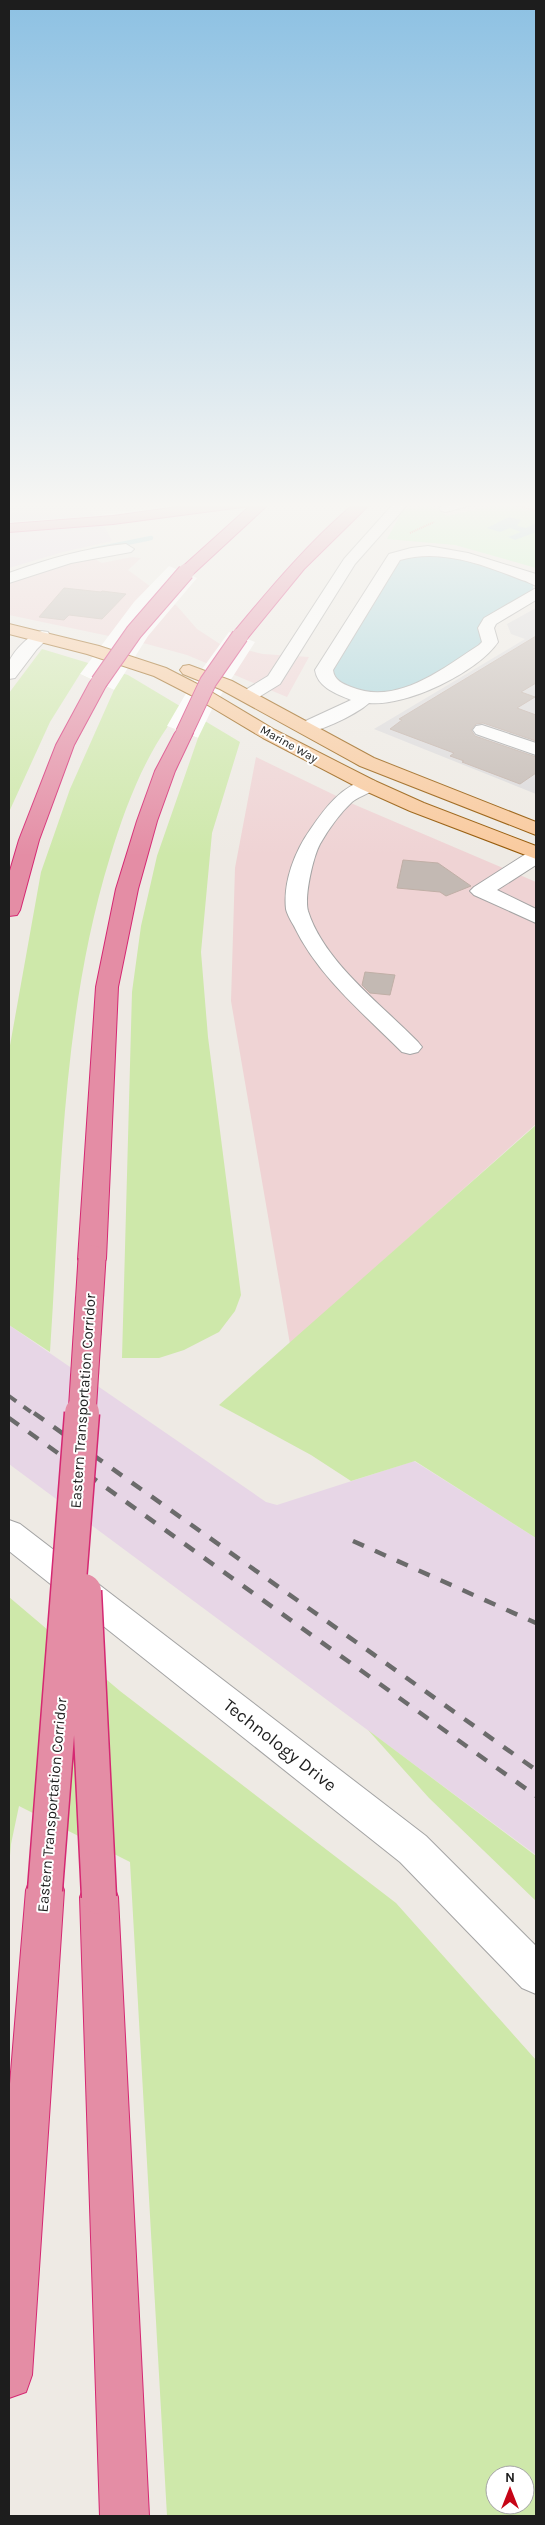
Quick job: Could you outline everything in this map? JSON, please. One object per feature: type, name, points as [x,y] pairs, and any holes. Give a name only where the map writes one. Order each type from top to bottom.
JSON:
[{"type":"highway","points":[[9,910],[29,840],[65,745],[114,658],[144,620]]},
{"type":"highway","name":"Eastern Transportation Corridor","points":[[9,2375],[45,1890],[78,1484],[107,987],[126,889],[165,771],[208,682],[253,620]]},
{"type":"highway","points":[[78,1484],[99,1897],[125,2516]]},
{"type":"main road","name":"Marine Way","points":[[9,628],[130,661],[160,672],[197,690],[269,734],[368,785],[417,807],[536,854]]},
{"type":"main road","name":"Marine Way","points":[[42,636],[75,640],[173,665],[226,685],[367,762],[536,829]]},
{"type":"street","points":[[248,696],[274,680],[312,620]]},
{"type":"street","points":[[355,620],[324,670],[324,675],[330,683],[346,692],[366,697],[397,696],[424,688],[485,649],[490,642],[486,628],[492,620]]},
{"type":"street","points":[[9,674],[31,645],[42,636]]},
{"type":"street","points":[[305,728],[354,707],[366,697]]},
{"type":"street","points":[[482,730],[536,749]]},
{"type":"street","points":[[368,785],[346,796],[327,819],[309,846],[298,885],[297,910],[310,937],[328,965],[410,1048]]},
{"type":"street","points":[[536,854],[481,891],[536,917]]},
{"type":"street","name":"Technology Drive","points":[[9,1532],[413,1849],[536,1974]]},
{"type":"shaded area","points":[[32,620],[189,620],[197,629],[220,644],[263,654],[309,657],[287,697],[187,655],[147,644]]},
{"type":"shaded area","points":[[515,620],[536,620],[536,794],[374,729],[525,639],[511,634],[507,624]]},
{"type":"shaded area","points":[[256,757],[353,804],[536,882],[536,1124],[290,1344],[231,1001],[235,868]]},
{"type":"shaded area","points":[[9,1325],[266,1502],[277,1505],[414,1461],[536,1538],[536,1855],[9,1464]]},
{"type":"green space","points":[[42,649],[128,675],[240,742],[212,833],[201,952],[208,1037],[241,1295],[235,1311],[219,1332],[184,1350],[159,1358],[122,1358],[132,992],[141,926],[157,856],[198,738],[168,726],[141,772],[121,823],[94,917],[82,978],[72,1040],[66,1102],[50,1352],[9,1325],[9,1051],[41,872],[70,789],[114,690],[80,674],[50,722],[9,812],[9,693]]},
{"type":"green space","points":[[536,1125],[536,1538],[415,1461],[351,1481],[311,1455],[219,1405]]},
{"type":"green space","points":[[9,1597],[120,1691],[396,1903],[536,2060],[536,2516],[167,2516],[130,1862],[19,1806],[11,1844],[9,1867]]},
{"type":"green space","points":[[368,1730],[536,1856],[536,1901],[429,1798]]},
{"type":"water","points":[[362,620],[484,620],[479,630],[484,638],[481,645],[414,689],[396,694],[354,691],[333,678],[333,668]]},
{"type":"pier","points":[[121,620],[162,620],[148,636],[114,690],[80,674]]},
{"type":"pier","points":[[229,632],[255,642],[212,709],[198,738],[167,726],[192,683]]},
{"type":"building","points":[[536,636],[536,683],[521,692],[535,697],[517,708],[536,715],[536,741],[483,723],[476,724],[471,730],[475,736],[536,757],[536,773],[520,784],[450,756],[454,753],[390,729],[402,720],[399,719]]},
{"type":"building","points":[[403,860],[438,863],[471,886],[446,896],[440,892],[397,888]]},
{"type":"building","points":[[365,972],[395,975],[390,995],[370,993],[362,985]]},
{"type":"railway","points":[[9,1396],[35,1415]]},
{"type":"railway","points":[[34,1413],[536,1770]]},
{"type":"railway","points":[[9,1418],[536,1796]]},
{"type":"railway","points":[[353,1541],[536,1623]]}]
